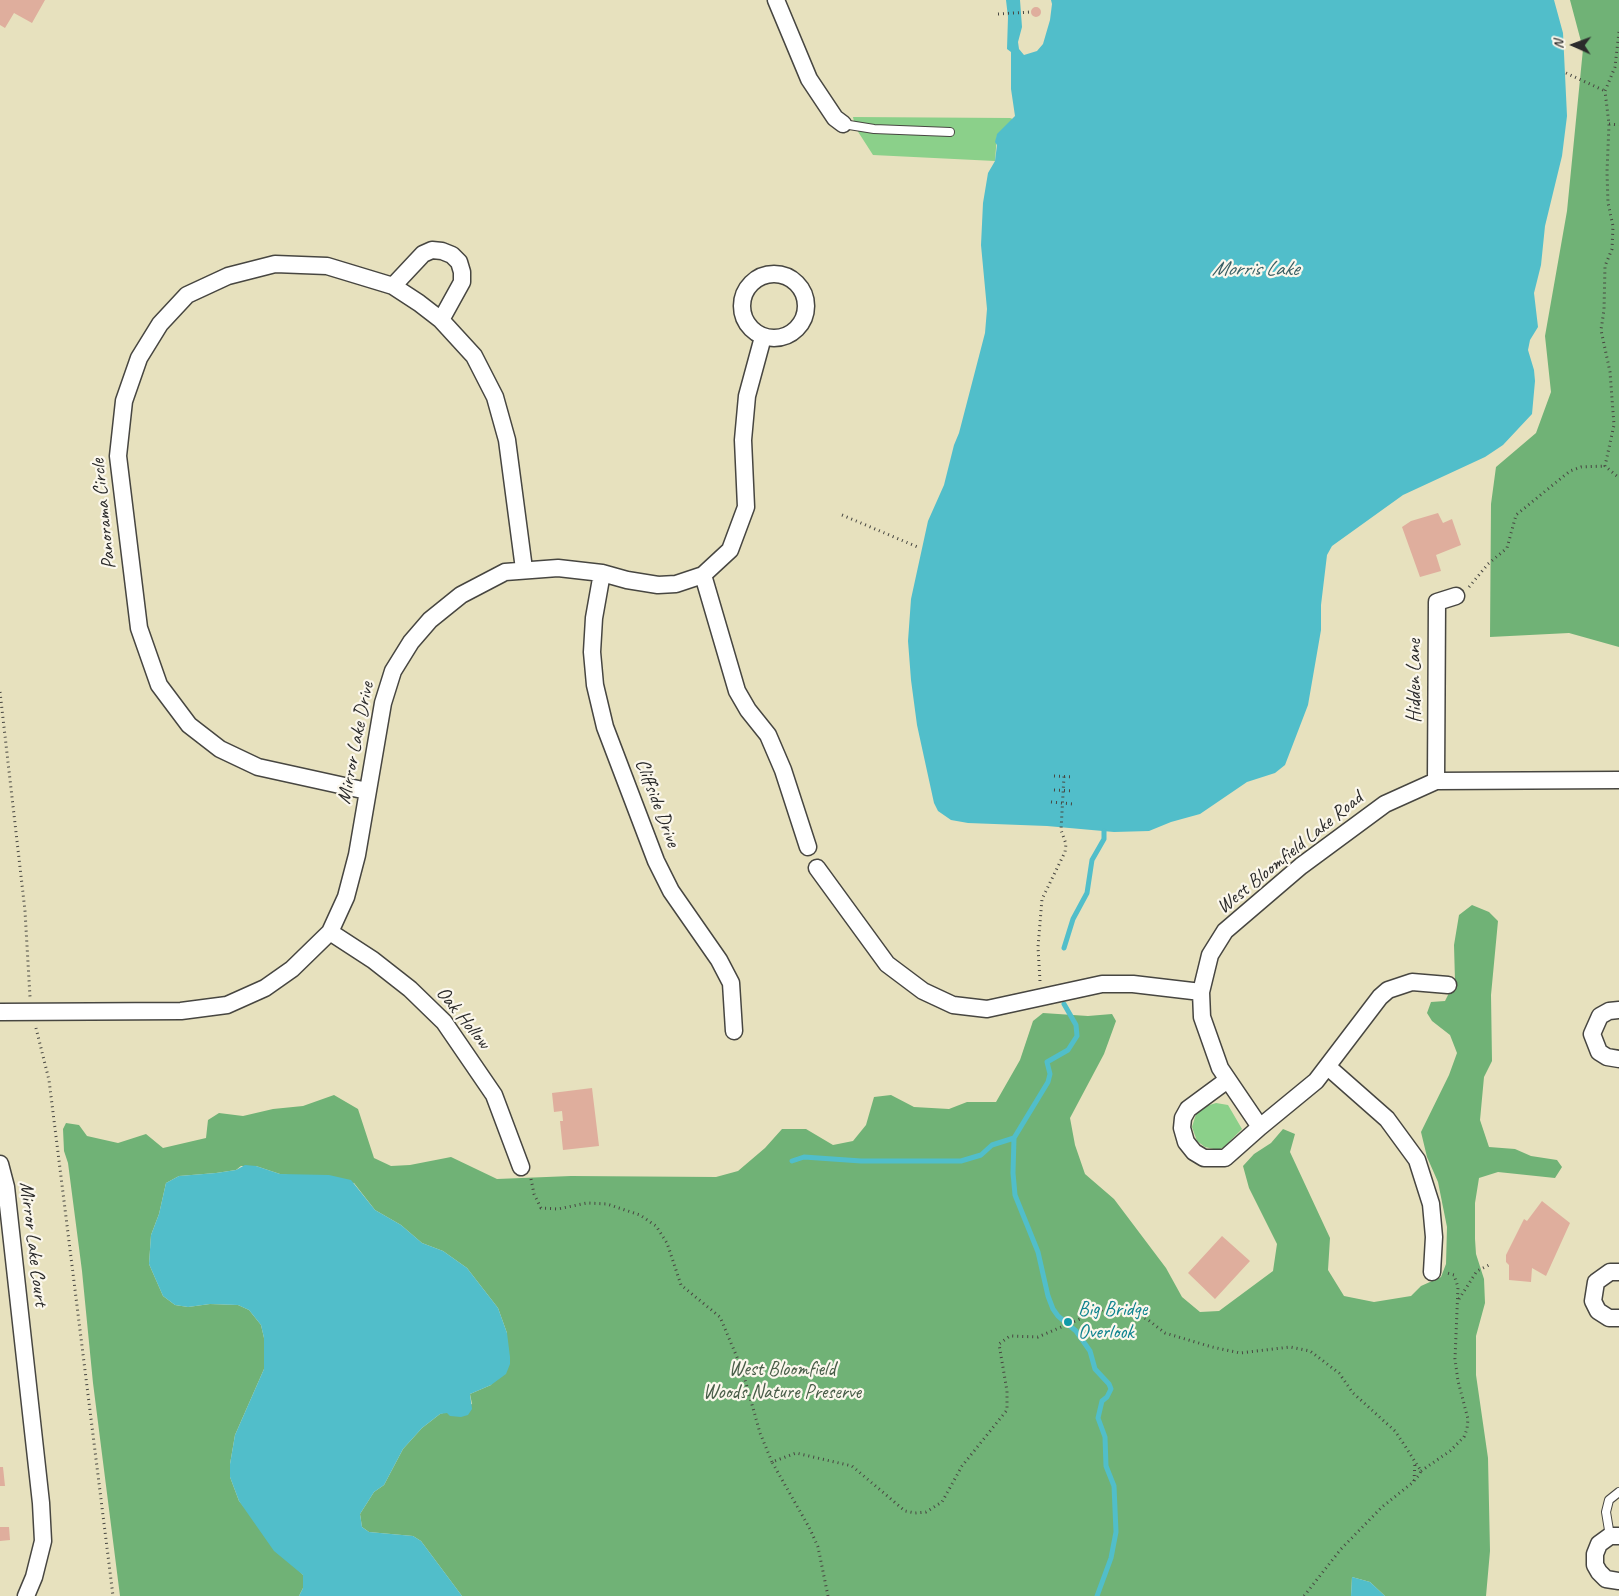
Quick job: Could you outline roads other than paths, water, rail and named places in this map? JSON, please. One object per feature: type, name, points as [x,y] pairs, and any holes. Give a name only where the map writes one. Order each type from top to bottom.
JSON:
[{"type":"street","points":[[776,0],[812,84],[835,118],[843,124]]},
{"type":"street","points":[[393,286],[423,254],[432,250],[452,255],[458,262],[462,272],[462,282],[441,320]]},
{"type":"street","name":"Panorama Circle","points":[[366,791],[258,767],[220,749],[189,725],[159,685],[139,628],[118,456],[124,402],[139,358],[160,324],[188,295],[228,276],[275,264],[327,266],[393,286],[441,320],[474,356],[495,397],[506,440],[524,569]]},
{"type":"street","points":[[772,274],[785,275],[796,282],[804,292],[806,304],[805,317],[798,328],[788,336],[775,339],[763,337],[752,331],[744,320],[741,308],[743,295],[750,284],[760,277],[772,274]]},
{"type":"street","points":[[763,337],[747,396],[743,440],[746,507],[730,550],[703,575],[737,690],[748,710],[768,735],[783,770],[808,847]]},
{"type":"street","name":"Mirror Lake Drive","points":[[0,1012],[182,1011],[227,1005],[265,988],[292,969],[330,932],[346,897],[357,855],[366,791],[383,703],[393,670],[411,642],[430,620],[460,595],[492,577],[524,569],[558,568],[602,573],[627,580],[658,585],[676,584],[703,575]]},
{"type":"street","name":"Cliffside Drive","points":[[602,573],[594,618],[592,652],[595,685],[606,727],[656,861],[671,891],[718,960],[730,983],[734,1030]]},
{"type":"street","name":"Hidden Lane","points":[[1436,781],[1437,602],[1456,596]]},
{"type":"street","name":"West Bloomfield Lake Road","points":[[1226,1081],[1209,1042],[1202,1018],[1201,992],[1210,955],[1225,931],[1255,904],[1385,804],[1436,781],[1619,780]]},
{"type":"street","points":[[817,868],[887,964],[923,991],[953,1005],[987,1009],[1102,984],[1168,987],[1201,992]]},
{"type":"street","name":"Oak Hollow","points":[[330,932],[373,960],[410,989],[444,1022],[494,1095],[521,1165]]},
{"type":"street","points":[[1260,1127],[1226,1081],[1198,1099],[1188,1109],[1182,1128],[1186,1142],[1194,1152],[1204,1158],[1225,1158],[1316,1081],[1380,997],[1388,990],[1412,982],[1448,985]]},
{"type":"street","points":[[1619,1010],[1608,1011],[1600,1016],[1592,1034],[1599,1052],[1608,1057],[1619,1059]]},
{"type":"street","points":[[1328,1067],[1387,1119],[1417,1160],[1432,1204],[1432,1270]]},
{"type":"street","name":"Mirror Lake Court","points":[[0,1164],[8,1207],[41,1503],[43,1541],[34,1577],[26,1596]]},
{"type":"street","points":[[1619,1272],[1610,1272],[1596,1282],[1593,1301],[1598,1311],[1609,1318],[1619,1318]]},
{"type":"street","points":[[1614,1536],[1599,1544],[1595,1554],[1595,1565],[1606,1578],[1619,1581]]},
{"type":"lane","points":[[843,124],[874,129],[950,132]]},
{"type":"lane","points":[[1614,1536],[1606,1512],[1609,1500],[1619,1492]]},
{"type":"water","name":"Morris Lake","points":[[1006,0],[1020,0],[1022,27],[1018,42],[1019,49],[1024,55],[1037,51],[1043,44],[1050,20],[1051,0],[1554,0],[1563,33],[1567,116],[1562,156],[1545,226],[1541,265],[1534,293],[1538,327],[1530,340],[1528,350],[1535,381],[1532,414],[1503,445],[1485,457],[1403,495],[1332,546],[1327,555],[1321,605],[1321,630],[1308,705],[1285,765],[1275,773],[1247,782],[1200,814],[1171,822],[1149,831],[1114,832],[1047,826],[968,823],[951,820],[938,811],[934,803],[917,725],[908,641],[911,599],[928,521],[944,485],[985,333],[987,309],[981,245],[983,203],[988,173],[995,161],[997,134],[1015,116],[1011,89],[1011,52],[1007,49],[1008,17]]},
{"type":"water","points":[[245,1165],[256,1166],[280,1174],[329,1175],[351,1180],[375,1210],[401,1225],[422,1243],[443,1251],[467,1268],[498,1308],[507,1333],[510,1357],[510,1364],[506,1374],[491,1385],[470,1394],[472,1409],[468,1415],[461,1417],[450,1416],[447,1413],[440,1414],[422,1428],[403,1449],[384,1485],[374,1492],[360,1514],[362,1527],[369,1532],[413,1536],[421,1541],[462,1596],[299,1596],[303,1588],[303,1575],[274,1551],[239,1501],[230,1477],[230,1464],[235,1435],[264,1369],[264,1338],[261,1325],[249,1310],[238,1305],[210,1304],[188,1307],[175,1305],[163,1296],[149,1264],[151,1235],[159,1214],[166,1183],[179,1176],[236,1170]]},
{"type":"water","points":[[1352,1577],[1370,1582],[1385,1596],[1351,1596]]},
{"type":"waterway","points":[[1064,948],[1073,919],[1087,893],[1092,860],[1104,839],[1104,831]]},
{"type":"waterway","points":[[1064,1004],[1076,1025],[1077,1036],[1068,1050],[1047,1062],[1050,1074],[1048,1082],[1014,1138],[1013,1173],[1015,1195],[1038,1252],[1048,1296],[1053,1309],[1058,1316],[1076,1331],[1090,1351],[1095,1369],[1109,1384],[1111,1389],[1107,1397],[1102,1401],[1098,1418],[1105,1437],[1106,1466],[1114,1486],[1116,1532],[1111,1558],[1097,1596]]},
{"type":"waterway","points":[[792,1161],[804,1157],[861,1161],[961,1161],[981,1155],[992,1145],[1014,1138]]},
{"type":"place","name":"Big Bridge Overlook","points":[[1068,1322]]},
{"type":"park label","name":"West Bloomfield Woods Nature Preserve","points":[[782,1382]]}]
